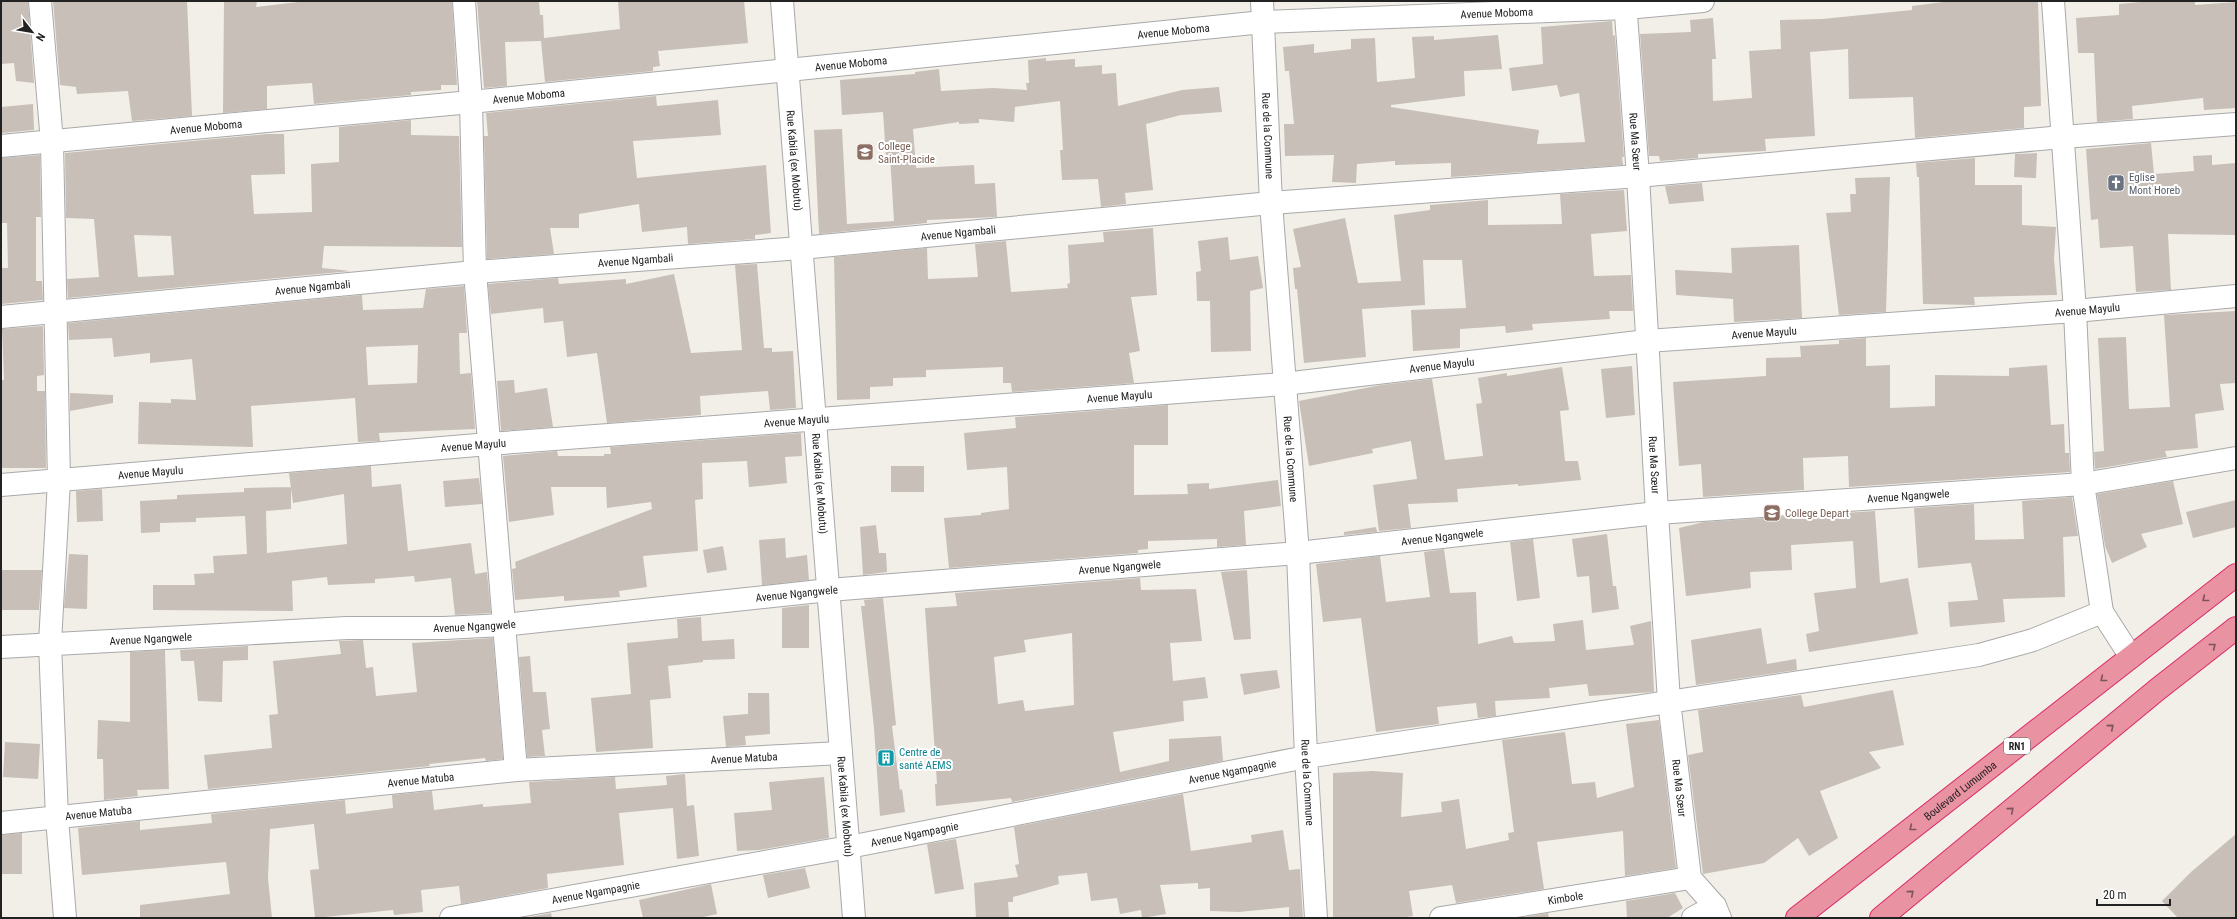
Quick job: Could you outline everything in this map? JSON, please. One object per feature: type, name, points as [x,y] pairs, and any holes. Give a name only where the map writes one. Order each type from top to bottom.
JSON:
[{"type":"highway","name":"Boulevard Lumumba","points":[[1797,918],[2236,575]]},
{"type":"highway","points":[[1881,918],[2158,689],[2236,628]]},
{"type":"street","points":[[40,1],[52,142],[59,481],[50,643],[57,818],[65,918]]},
{"type":"street","points":[[464,1],[472,102],[475,272],[516,770]]},
{"type":"street","name":"Rue Kabila (ex Mobutu)","points":[[782,1],[854,918]]},
{"type":"street","name":"Rue de la Commune","points":[[1262,1],[1271,203],[1298,553],[1306,758],[1316,918]]},
{"type":"street","name":"Avenue Moboma","points":[[1,146],[472,102],[1263,22],[1703,1]]},
{"type":"street","points":[[2053,1],[2075,311],[2083,484],[2102,612],[2131,657]]},
{"type":"street","name":"Rue Ma Sœur","points":[[1626,4],[1638,176],[1669,701],[1690,878]]},
{"type":"street","name":"Avenue Ngambali","points":[[1,317],[475,272],[801,248],[1271,203],[1638,176],[2062,137],[2236,124]]},
{"type":"street","name":"Avenue Mayulu","points":[[1,485],[815,418],[1284,384],[1647,341],[2075,311],[2236,296]]},
{"type":"street","name":"Avenue Ngangwele","points":[[1,647],[50,643],[347,628],[444,628],[503,625],[829,590],[1298,553],[1657,513],[2083,484],[2236,458]]},
{"type":"street","name":"Avenue Ngampagnie","points":[[451,918],[510,912],[1306,758],[1669,701],[1979,655],[2033,640],[2102,612]]},
{"type":"street","name":"Avenue Matuba","points":[[1,823],[516,770],[841,753]]},
{"type":"street","points":[[1690,878],[1717,912],[1694,918]]},
{"type":"street","name":"Kimbole","points":[[1441,918],[1690,878]]},
{"type":"building","points":[[1,1],[28,1],[34,83],[16,81],[14,63],[1,64]]},
{"type":"building","points":[[53,1],[187,1],[192,116],[132,121],[128,91],[77,94],[76,87],[60,85]]},
{"type":"building","points":[[224,1],[257,1],[256,7],[307,1],[452,1],[457,85],[441,85],[441,90],[411,92],[411,95],[314,104],[312,83],[267,86],[267,109],[223,113]]},
{"type":"building","points":[[477,1],[539,1],[540,15],[543,15],[544,38],[620,29],[618,1],[744,1],[748,43],[658,51],[660,66],[653,67],[653,71],[545,82],[541,41],[505,42],[507,86],[484,88]]},
{"type":"building","points":[[1951,1],[2038,1],[2041,106],[2024,107],[2024,128],[1915,138],[1913,97],[1849,99],[1848,49],[1810,52],[1815,136],[1765,139],[1766,151],[1698,154],[1698,158],[1660,161],[1659,156],[1649,156],[1640,34],[1691,32],[1690,20],[1713,18],[1716,59],[1712,59],[1713,101],[1752,98],[1749,51],[1781,49],[1780,20],[1822,19],[1912,10],[1912,6]]},
{"type":"building","points":[[2151,1],[2195,1],[2195,5],[2236,2],[2236,108],[2204,110],[2203,98],[2132,106],[2133,119],[2097,122],[2094,53],[2078,53],[2076,18],[2119,15],[2119,4]]},
{"type":"building","points":[[1612,21],[1613,36],[1615,35],[1624,157],[1622,157],[1623,165],[1451,177],[1451,163],[1395,165],[1395,161],[1357,164],[1356,183],[1332,182],[1334,155],[1285,156],[1284,124],[1294,124],[1289,71],[1285,71],[1283,47],[1314,44],[1314,53],[1351,49],[1351,39],[1375,38],[1377,82],[1415,78],[1412,37],[1434,36],[1434,40],[1498,35],[1502,69],[1464,71],[1465,96],[1391,105],[1391,107],[1539,130],[1537,144],[1585,142],[1579,93],[1560,97],[1557,85],[1512,91],[1509,68],[1543,64],[1541,27]]},
{"type":"building","points":[[1046,58],[1046,61],[1075,59],[1075,67],[1102,65],[1102,74],[1116,73],[1118,106],[1182,90],[1219,87],[1222,112],[1181,115],[1146,124],[1153,190],[1125,193],[1126,204],[1101,207],[1098,179],[1062,180],[1060,150],[1063,150],[1060,101],[1015,107],[1014,122],[979,119],[979,123],[959,124],[959,122],[913,129],[916,168],[974,165],[975,184],[995,183],[997,217],[927,220],[927,223],[819,234],[814,130],[842,129],[847,224],[894,221],[890,156],[886,157],[883,112],[842,115],[840,80],[915,74],[915,72],[939,69],[941,91],[993,88],[1027,90],[1026,83],[1029,83],[1028,60]]},
{"type":"building","points":[[656,96],[657,106],[718,100],[721,135],[633,141],[637,178],[766,165],[771,233],[755,235],[755,239],[688,244],[687,227],[642,232],[639,204],[579,214],[579,228],[550,228],[554,254],[487,259],[484,136],[488,136],[486,113]]},
{"type":"building","points":[[33,104],[34,130],[1,133],[1,107]]},
{"type":"building","points":[[411,120],[411,135],[459,136],[462,247],[324,246],[322,268],[351,271],[68,298],[67,279],[99,277],[94,219],[66,218],[65,153],[267,134],[284,134],[285,174],[251,175],[254,214],[312,212],[311,164],[339,162],[339,127]],"holes":[[[134,235],[171,236],[174,275],[138,277]]]},
{"type":"building","points":[[2151,143],[2154,174],[2194,171],[2193,156],[2212,155],[2212,165],[2236,163],[2236,235],[2168,234],[2171,290],[2136,292],[2133,246],[2100,248],[2098,219],[2091,220],[2086,149]]},
{"type":"building","points":[[2037,153],[2036,178],[2014,177],[2015,154]]},
{"type":"building","points":[[40,155],[41,217],[36,217],[36,281],[42,281],[43,300],[1,304],[1,268],[8,268],[7,223],[1,223],[1,158]]},
{"type":"building","points":[[1975,158],[1975,185],[2022,185],[2022,225],[2056,227],[2054,259],[2057,295],[1974,297],[1975,305],[1923,304],[1919,177],[1917,177],[1916,163]]},
{"type":"building","points":[[1890,177],[1886,312],[1839,315],[1826,213],[1851,212],[1850,194],[1856,194],[1855,178]]},
{"type":"building","points":[[1702,183],[1704,201],[1669,204],[1665,186]]},
{"type":"building","points":[[1624,190],[1627,231],[1591,234],[1594,276],[1631,275],[1633,311],[1609,311],[1610,319],[1532,324],[1533,330],[1506,333],[1505,326],[1460,329],[1460,348],[1413,351],[1411,310],[1466,308],[1462,260],[1423,260],[1425,305],[1362,309],[1366,357],[1304,363],[1297,289],[1295,289],[1293,268],[1301,267],[1293,229],[1345,218],[1358,283],[1401,281],[1394,215],[1430,210],[1430,205],[1488,200],[1488,225],[1562,224],[1560,194]]},
{"type":"building","points":[[1153,228],[1157,295],[1131,297],[1140,351],[1129,353],[1134,383],[1012,392],[1011,383],[1003,383],[1003,367],[926,370],[926,377],[893,378],[893,386],[870,387],[870,399],[837,400],[834,257],[927,248],[928,279],[978,277],[975,244],[1006,241],[1011,292],[1068,288],[1067,284],[1070,283],[1068,245],[1104,242],[1103,232]]},
{"type":"building","points":[[1228,237],[1230,260],[1258,256],[1263,288],[1250,291],[1251,351],[1211,352],[1210,301],[1197,301],[1196,272],[1201,271],[1198,241]]},
{"type":"building","points":[[1799,245],[1802,318],[1734,322],[1733,299],[1676,295],[1675,270],[1732,273],[1731,248]]},
{"type":"building","points":[[757,264],[764,348],[772,348],[772,352],[793,351],[796,408],[770,410],[768,391],[700,396],[701,415],[607,423],[597,353],[567,357],[563,321],[544,323],[543,308],[491,314],[488,284],[558,278],[559,284],[626,279],[626,284],[674,274],[691,353],[742,350],[735,265]]},
{"type":"building","points":[[464,286],[467,333],[459,333],[460,374],[471,373],[475,429],[379,433],[380,441],[358,442],[355,398],[251,406],[253,447],[138,444],[139,402],[171,403],[171,399],[196,400],[192,359],[150,363],[150,353],[114,357],[112,338],[69,340],[68,323],[362,295],[363,310],[423,308],[426,289]],"holes":[[[418,345],[417,383],[368,385],[366,347]]]},
{"type":"building","points":[[2236,311],[2236,383],[2220,384],[2224,410],[2195,414],[2198,448],[2165,451],[2167,457],[2095,469],[2094,452],[2104,451],[2098,338],[2126,337],[2129,409],[2170,407],[2164,315]]},
{"type":"building","points":[[43,326],[44,375],[37,376],[37,391],[45,391],[46,468],[1,468],[1,380],[4,380],[2,329]]},
{"type":"building","points":[[1866,338],[1866,366],[1890,365],[1890,408],[1935,406],[1935,375],[2009,376],[2009,368],[2047,365],[2051,425],[2064,424],[2065,453],[2069,453],[2070,472],[1849,487],[1848,456],[1803,458],[1804,490],[1703,497],[1701,464],[1679,466],[1673,382],[1766,376],[1766,358],[1801,357],[1800,346],[1839,344],[1839,340]]},
{"type":"building","points":[[1632,366],[1635,415],[1606,418],[1601,369]]},
{"type":"building","points":[[1562,367],[1569,410],[1560,411],[1565,461],[1578,461],[1581,480],[1518,486],[1518,484],[1457,489],[1458,502],[1408,504],[1411,528],[1379,531],[1373,485],[1417,479],[1411,441],[1372,449],[1373,453],[1309,466],[1299,401],[1381,385],[1432,379],[1445,460],[1483,456],[1476,404],[1482,403],[1478,378],[1507,373],[1507,376]]},
{"type":"building","points":[[514,380],[515,393],[547,388],[553,427],[501,431],[497,381]]},
{"type":"building","points":[[70,393],[113,395],[113,403],[70,411]]},
{"type":"building","points":[[1168,405],[1168,445],[1134,445],[1134,495],[1188,494],[1187,484],[1209,483],[1209,489],[1278,480],[1281,506],[1244,511],[1246,545],[1217,547],[1217,539],[1148,541],[1148,549],[1138,550],[1138,553],[949,568],[944,518],[981,515],[981,513],[1009,509],[1007,467],[967,470],[964,433],[1016,428],[1015,417]]},
{"type":"building","points":[[801,433],[802,456],[785,457],[787,483],[749,487],[747,461],[702,463],[703,499],[695,500],[698,551],[643,556],[647,587],[619,591],[620,597],[564,601],[564,596],[515,600],[512,569],[516,568],[515,562],[652,509],[651,502],[607,508],[606,487],[551,487],[554,515],[509,522],[503,456],[557,451],[558,456],[604,456],[604,454],[611,454],[610,447]]},
{"type":"building","points":[[371,466],[372,487],[401,484],[408,551],[471,543],[475,574],[487,572],[491,613],[455,615],[451,578],[415,582],[414,576],[375,579],[375,583],[328,585],[327,577],[292,581],[293,611],[153,610],[153,585],[195,585],[194,574],[214,573],[213,556],[247,554],[245,516],[196,518],[196,522],[160,523],[160,532],[141,533],[140,501],[177,499],[177,495],[244,492],[244,488],[291,487],[289,473]],"holes":[[[291,488],[293,503],[344,494],[347,544],[267,553],[266,511],[291,509]]]},
{"type":"building","points":[[891,466],[924,466],[924,492],[891,492]]},
{"type":"building","points":[[479,478],[482,504],[445,507],[443,481]]},
{"type":"building","points":[[2173,481],[2183,524],[2141,534],[2147,547],[2112,563],[2105,546],[2097,494]]},
{"type":"building","points":[[102,489],[103,521],[77,522],[76,491]]},
{"type":"building","points":[[2072,497],[2078,536],[2063,537],[2065,597],[2003,599],[2005,622],[1950,627],[1948,602],[1978,600],[1971,563],[1918,568],[1914,508],[1974,504],[1975,540],[2024,539],[2022,501]]},
{"type":"building","points":[[2236,500],[2236,527],[2193,538],[2186,512]]},
{"type":"building","points":[[1875,511],[1880,583],[1908,578],[1918,634],[1809,652],[1806,634],[1819,631],[1814,593],[1856,588],[1853,541],[1791,545],[1792,570],[1750,572],[1751,588],[1686,596],[1679,528],[1704,522]]},
{"type":"building","points":[[876,525],[879,553],[886,553],[887,572],[863,575],[860,527]]},
{"type":"building","points":[[1376,527],[1377,532],[1344,535],[1344,532]]},
{"type":"building","points":[[1607,534],[1613,586],[1616,586],[1619,609],[1592,613],[1589,576],[1577,577],[1572,539]]},
{"type":"building","points":[[785,538],[786,558],[807,555],[809,580],[762,585],[759,540]]},
{"type":"building","points":[[1533,539],[1540,598],[1517,601],[1510,542]]},
{"type":"building","points":[[723,546],[727,570],[707,573],[703,550]]},
{"type":"building","points":[[1444,549],[1450,593],[1476,592],[1478,644],[1512,636],[1514,643],[1555,641],[1553,624],[1583,620],[1586,650],[1634,645],[1630,626],[1651,621],[1654,692],[1589,696],[1587,684],[1549,688],[1550,698],[1495,701],[1496,716],[1478,718],[1476,703],[1437,707],[1439,724],[1376,732],[1361,618],[1323,622],[1316,564],[1380,556],[1386,602],[1430,597],[1424,552]]},
{"type":"building","points":[[69,554],[88,555],[87,609],[64,608]]},
{"type":"building","points":[[1,570],[42,570],[39,610],[1,610]]},
{"type":"building","points":[[1247,570],[1251,639],[1234,640],[1221,572]]},
{"type":"building","points":[[1140,578],[1141,590],[1196,589],[1202,641],[1170,643],[1173,681],[1205,677],[1208,698],[1183,701],[1184,721],[1113,732],[1120,772],[1169,761],[1169,739],[1221,736],[1223,761],[1012,802],[1011,798],[936,806],[935,784],[937,784],[925,608],[957,606],[955,593]],"holes":[[[1072,633],[1074,705],[1025,711],[1023,700],[998,704],[994,657],[1026,652],[1024,640]]]},
{"type":"building","points":[[883,598],[896,725],[892,726],[900,790],[902,789],[905,812],[880,816],[874,728],[861,606],[865,606],[864,600]]},
{"type":"building","points":[[809,605],[809,648],[782,648],[782,608]]},
{"type":"building","points":[[701,617],[702,641],[734,639],[735,659],[703,660],[703,662],[668,666],[671,698],[650,700],[653,748],[596,752],[591,698],[631,694],[627,643],[678,638],[677,619]]},
{"type":"building","points":[[1761,628],[1767,664],[1796,659],[1797,670],[1696,685],[1691,640]]},
{"type":"building","points":[[493,638],[503,759],[486,761],[485,758],[429,764],[430,766],[208,789],[204,755],[272,748],[269,715],[278,714],[273,661],[341,654],[339,641],[363,640],[366,668],[373,667],[376,696],[417,692],[412,643]]},
{"type":"building","points":[[248,646],[248,660],[223,661],[222,702],[198,701],[194,661],[181,661],[180,650]]},
{"type":"building","points":[[165,650],[169,789],[137,790],[138,796],[104,800],[103,759],[97,759],[98,720],[130,722],[130,652]]},
{"type":"building","points":[[530,656],[533,692],[546,692],[550,729],[542,730],[545,756],[527,757],[519,657]]},
{"type":"building","points":[[1277,670],[1280,688],[1244,695],[1240,674]]},
{"type":"building","points":[[1893,690],[1904,745],[1869,752],[1881,768],[1820,791],[1838,838],[1809,856],[1798,838],[1764,863],[1703,874],[1688,755],[1703,752],[1698,710],[1801,695],[1804,707]]},
{"type":"building","points":[[748,693],[769,693],[770,734],[745,736],[746,745],[726,747],[723,716],[748,714]]},
{"type":"building","points":[[1659,720],[1676,868],[1625,876],[1623,831],[1537,842],[1544,889],[1456,903],[1452,885],[1409,891],[1413,916],[1399,918],[1333,918],[1333,773],[1372,771],[1403,773],[1401,817],[1442,812],[1441,802],[1459,799],[1466,849],[1509,840],[1508,833],[1514,832],[1502,740],[1565,732],[1572,784],[1595,782],[1597,798],[1634,787],[1626,724]]},
{"type":"building","points":[[5,742],[40,744],[38,779],[3,777]]},
{"type":"building","points":[[685,774],[687,806],[694,805],[699,856],[677,859],[673,808],[619,813],[624,865],[547,874],[548,888],[461,904],[459,886],[421,890],[423,912],[394,915],[393,910],[315,918],[310,870],[319,869],[314,824],[270,829],[268,878],[272,918],[140,918],[140,905],[230,894],[226,862],[82,875],[78,828],[140,821],[140,830],[212,823],[211,814],[345,800],[346,814],[393,808],[392,795],[432,791],[434,810],[483,804],[483,807],[531,803],[529,782],[615,777],[616,789],[667,785],[666,776]]},
{"type":"building","points":[[824,777],[829,838],[759,850],[737,851],[734,813],[772,810],[769,782]]},
{"type":"building","points":[[1183,794],[1191,851],[1252,842],[1251,835],[1283,830],[1289,870],[1300,869],[1303,918],[1289,918],[1289,907],[1239,912],[1210,911],[1210,888],[1198,889],[1198,883],[1160,885],[1166,914],[1142,918],[1141,910],[1120,914],[1117,898],[1091,901],[1087,873],[1058,876],[1059,884],[1013,897],[1013,902],[1008,902],[1009,918],[976,918],[974,883],[1018,877],[1015,865],[1019,864],[1014,827]]},
{"type":"building","points":[[22,833],[22,874],[1,874],[1,835]]},
{"type":"building","points":[[2236,834],[2236,918],[2178,918],[2162,901],[2191,872]]},
{"type":"building","points":[[956,839],[964,889],[935,894],[927,844]]},
{"type":"building","points":[[805,868],[810,888],[768,898],[763,875]]},
{"type":"building","points":[[711,884],[717,914],[699,918],[643,918],[639,900]]},
{"type":"building","points":[[1675,893],[1683,908],[1667,918],[1627,918],[1626,901]]},
{"type":"building","points":[[551,913],[552,918],[530,918],[530,917]]},
{"type":"building","points":[[1548,913],[1549,918],[1520,918]]},
{"type":"place","name":"College Saint-Placide","points":[[865,152]]},
{"type":"place","name":"Eglise Mont Horeb","points":[[2116,183]]},
{"type":"place","name":"College Depart","points":[[1772,513]]},
{"type":"place","name":"Centre de santé AEMS","points":[[886,758]]}]
